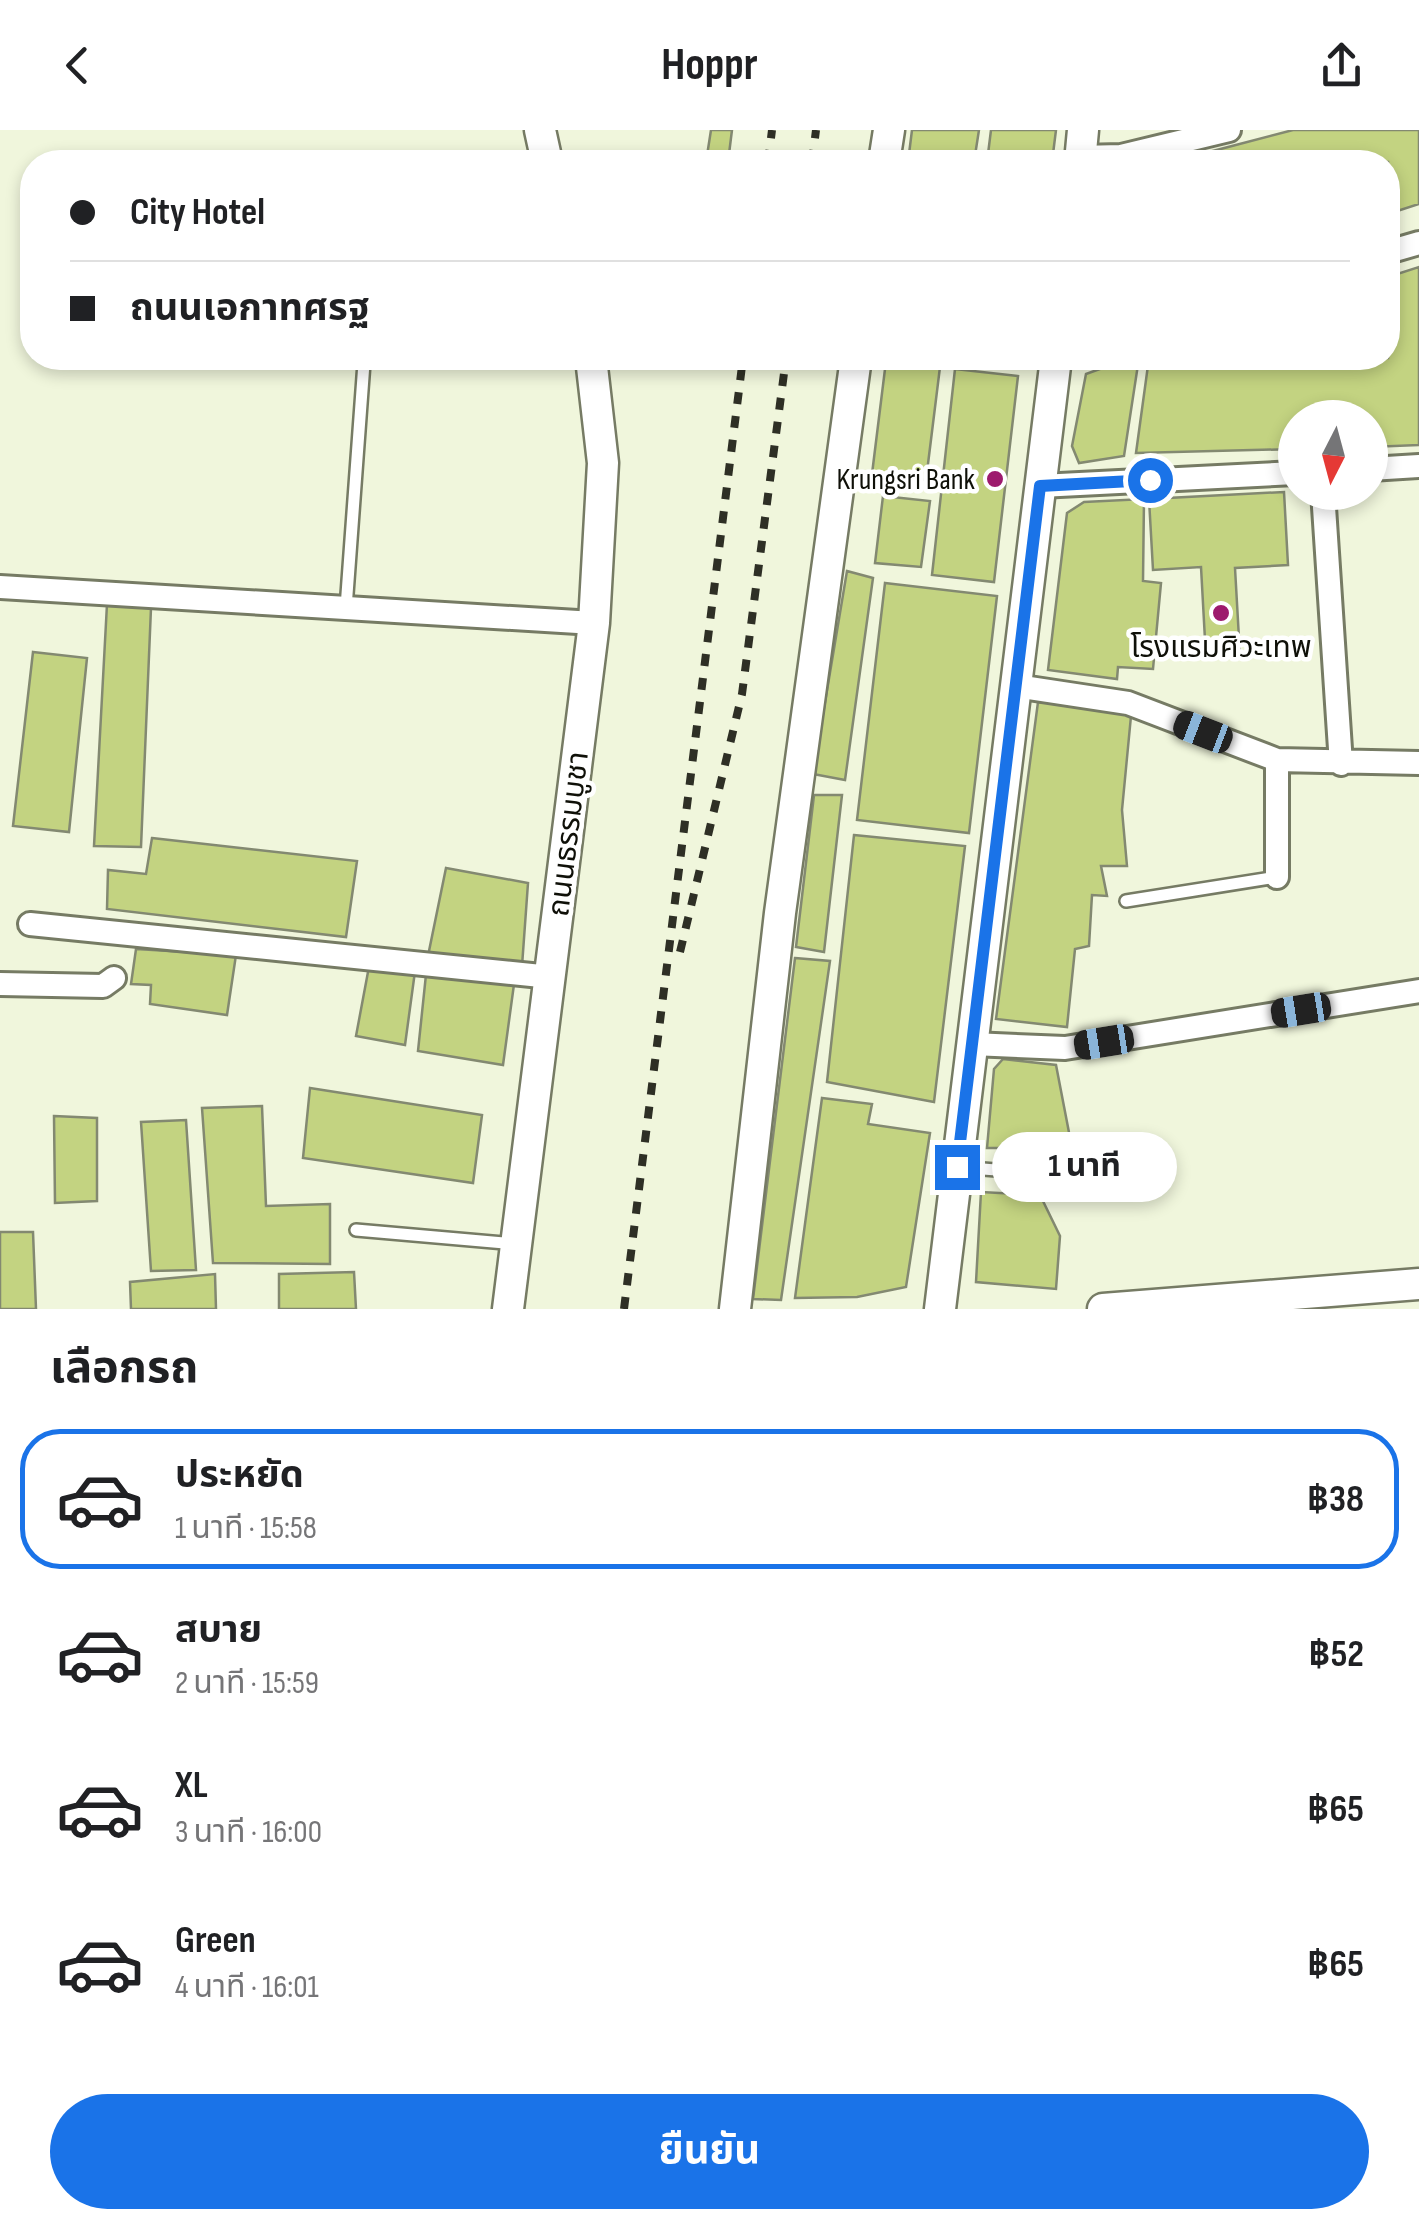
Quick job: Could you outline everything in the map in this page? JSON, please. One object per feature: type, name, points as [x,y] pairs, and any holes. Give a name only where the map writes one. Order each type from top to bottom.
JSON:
[{"type":"main road","name":"ถนนธรรมบูชา","points":[[508,1309],[594,623],[604,464],[592,370]]},
{"type":"main road","points":[[735,1309],[780,913],[854,370]]},
{"type":"main road","points":[[940,1309],[1054,370]]},
{"type":"main road","points":[[1103,1309],[1419,1284]]},
{"type":"street","points":[[1146,150],[1229,130]]},
{"type":"street","points":[[1388,468],[1419,466]]},
{"type":"street","points":[[1040,486],[1278,474]]},
{"type":"street","points":[[1324,510],[1341,764]]},
{"type":"street","points":[[0,587],[594,623]]},
{"type":"street","points":[[1016,686],[1128,703],[1277,760],[1419,764]]},
{"type":"street","points":[[1277,760],[1277,878]]},
{"type":"street","points":[[30,924],[551,977]]},
{"type":"street","points":[[0,984],[103,986],[114,978]]},
{"type":"street","points":[[972,1044],[1065,1048],[1419,991]]},
{"type":"lane","points":[[346,608],[363,370]]},
{"type":"lane","points":[[1126,900],[1277,878]]},
{"type":"lane","points":[[957,1167],[1058,1175]]},
{"type":"lane","points":[[356,1230],[516,1244]]},
{"type":"building","points":[[711,130],[732,130],[730,150],[708,150]]},
{"type":"building","points":[[912,130],[979,130],[976,150],[910,150]]},
{"type":"building","points":[[991,130],[1056,130],[1054,150],[988,150]]},
{"type":"building","points":[[1293,130],[1419,130],[1419,204],[1400,210],[1400,150],[1217,150]]},
{"type":"building","points":[[1419,267],[1419,445],[1388,446],[1388,400],[1278,400],[1278,449],[1136,453],[1147,370],[1400,370],[1400,273]]},
{"type":"building","points":[[885,370],[940,370],[926,480],[872,474]]},
{"type":"building","points":[[955,370],[1018,376],[994,582],[932,575]]},
{"type":"building","points":[[1097,370],[1137,370],[1124,456],[1079,463],[1072,446],[1086,374]]},
{"type":"building","name":"โรงแรมศิวะเทพ","points":[[1278,492],[1278,510],[1285,510],[1288,565],[1235,568],[1240,656],[1206,658],[1201,567],[1153,570],[1149,499]]},
{"type":"building","points":[[883,496],[930,501],[921,567],[875,563]]},
{"type":"building","points":[[1144,499],[1143,581],[1161,583],[1153,669],[1118,667],[1117,679],[1048,670],[1067,513],[1084,502]]},
{"type":"building","points":[[847,571],[873,578],[845,780],[813,774]]},
{"type":"building","points":[[885,583],[997,596],[969,833],[857,820]]},
{"type":"building","points":[[107,604],[151,608],[141,847],[94,846]]},
{"type":"building","points":[[33,652],[87,658],[69,832],[13,826]]},
{"type":"building","points":[[1038,702],[1099,706],[1131,716],[1122,810],[1127,866],[1101,866],[1107,896],[1092,895],[1089,946],[1075,949],[1067,1027],[996,1019]]},
{"type":"building","points":[[814,795],[842,795],[824,952],[796,947]]},
{"type":"building","points":[[854,835],[965,846],[934,1102],[827,1082]]},
{"type":"building","points":[[152,838],[357,861],[346,937],[107,909],[108,870],[146,874]]},
{"type":"building","points":[[446,868],[528,883],[522,966],[428,956]]},
{"type":"building","points":[[136,949],[236,955],[227,1015],[150,1004],[151,985],[131,984]]},
{"type":"building","points":[[371,956],[416,964],[405,1045],[356,1036]]},
{"type":"building","points":[[795,958],[830,961],[781,1300],[753,1299]]},
{"type":"building","points":[[427,965],[515,977],[503,1065],[418,1051]]},
{"type":"building","points":[[1003,1059],[1056,1065],[1072,1148],[987,1148],[994,1069]]},
{"type":"building","points":[[310,1088],[482,1115],[473,1183],[303,1158]]},
{"type":"building","points":[[822,1098],[872,1104],[868,1124],[930,1133],[906,1287],[857,1297],[795,1298]]},
{"type":"building","points":[[262,1106],[266,1206],[330,1204],[330,1264],[213,1263],[202,1108]]},
{"type":"building","points":[[54,1116],[97,1118],[97,1201],[55,1203]]},
{"type":"building","points":[[186,1120],[196,1270],[151,1271],[141,1122]]},
{"type":"building","points":[[981,1192],[1040,1195],[1060,1236],[1056,1289],[976,1282]]},
{"type":"building","points":[[0,1232],[33,1232],[36,1309],[0,1309]]},
{"type":"building","points":[[354,1272],[356,1309],[279,1309],[279,1274]]},
{"type":"building","points":[[215,1274],[216,1309],[131,1309],[130,1282]]},
{"type":"railway","points":[[770,150],[772,130]]},
{"type":"railway","points":[[814,150],[816,130]]},
{"type":"railway","points":[[624,1309],[741,370]]},
{"type":"railway","points":[[680,952],[742,694],[784,370]]},
{"type":"place","name":"Krungsri Bank","points":[[995,479]]},
{"type":"place","name":"โรงแรมศิวะเทพ","points":[[1221,613]]},
{"type":"route","points":[[957,1167],[1040,486],[1150,480]]}]
